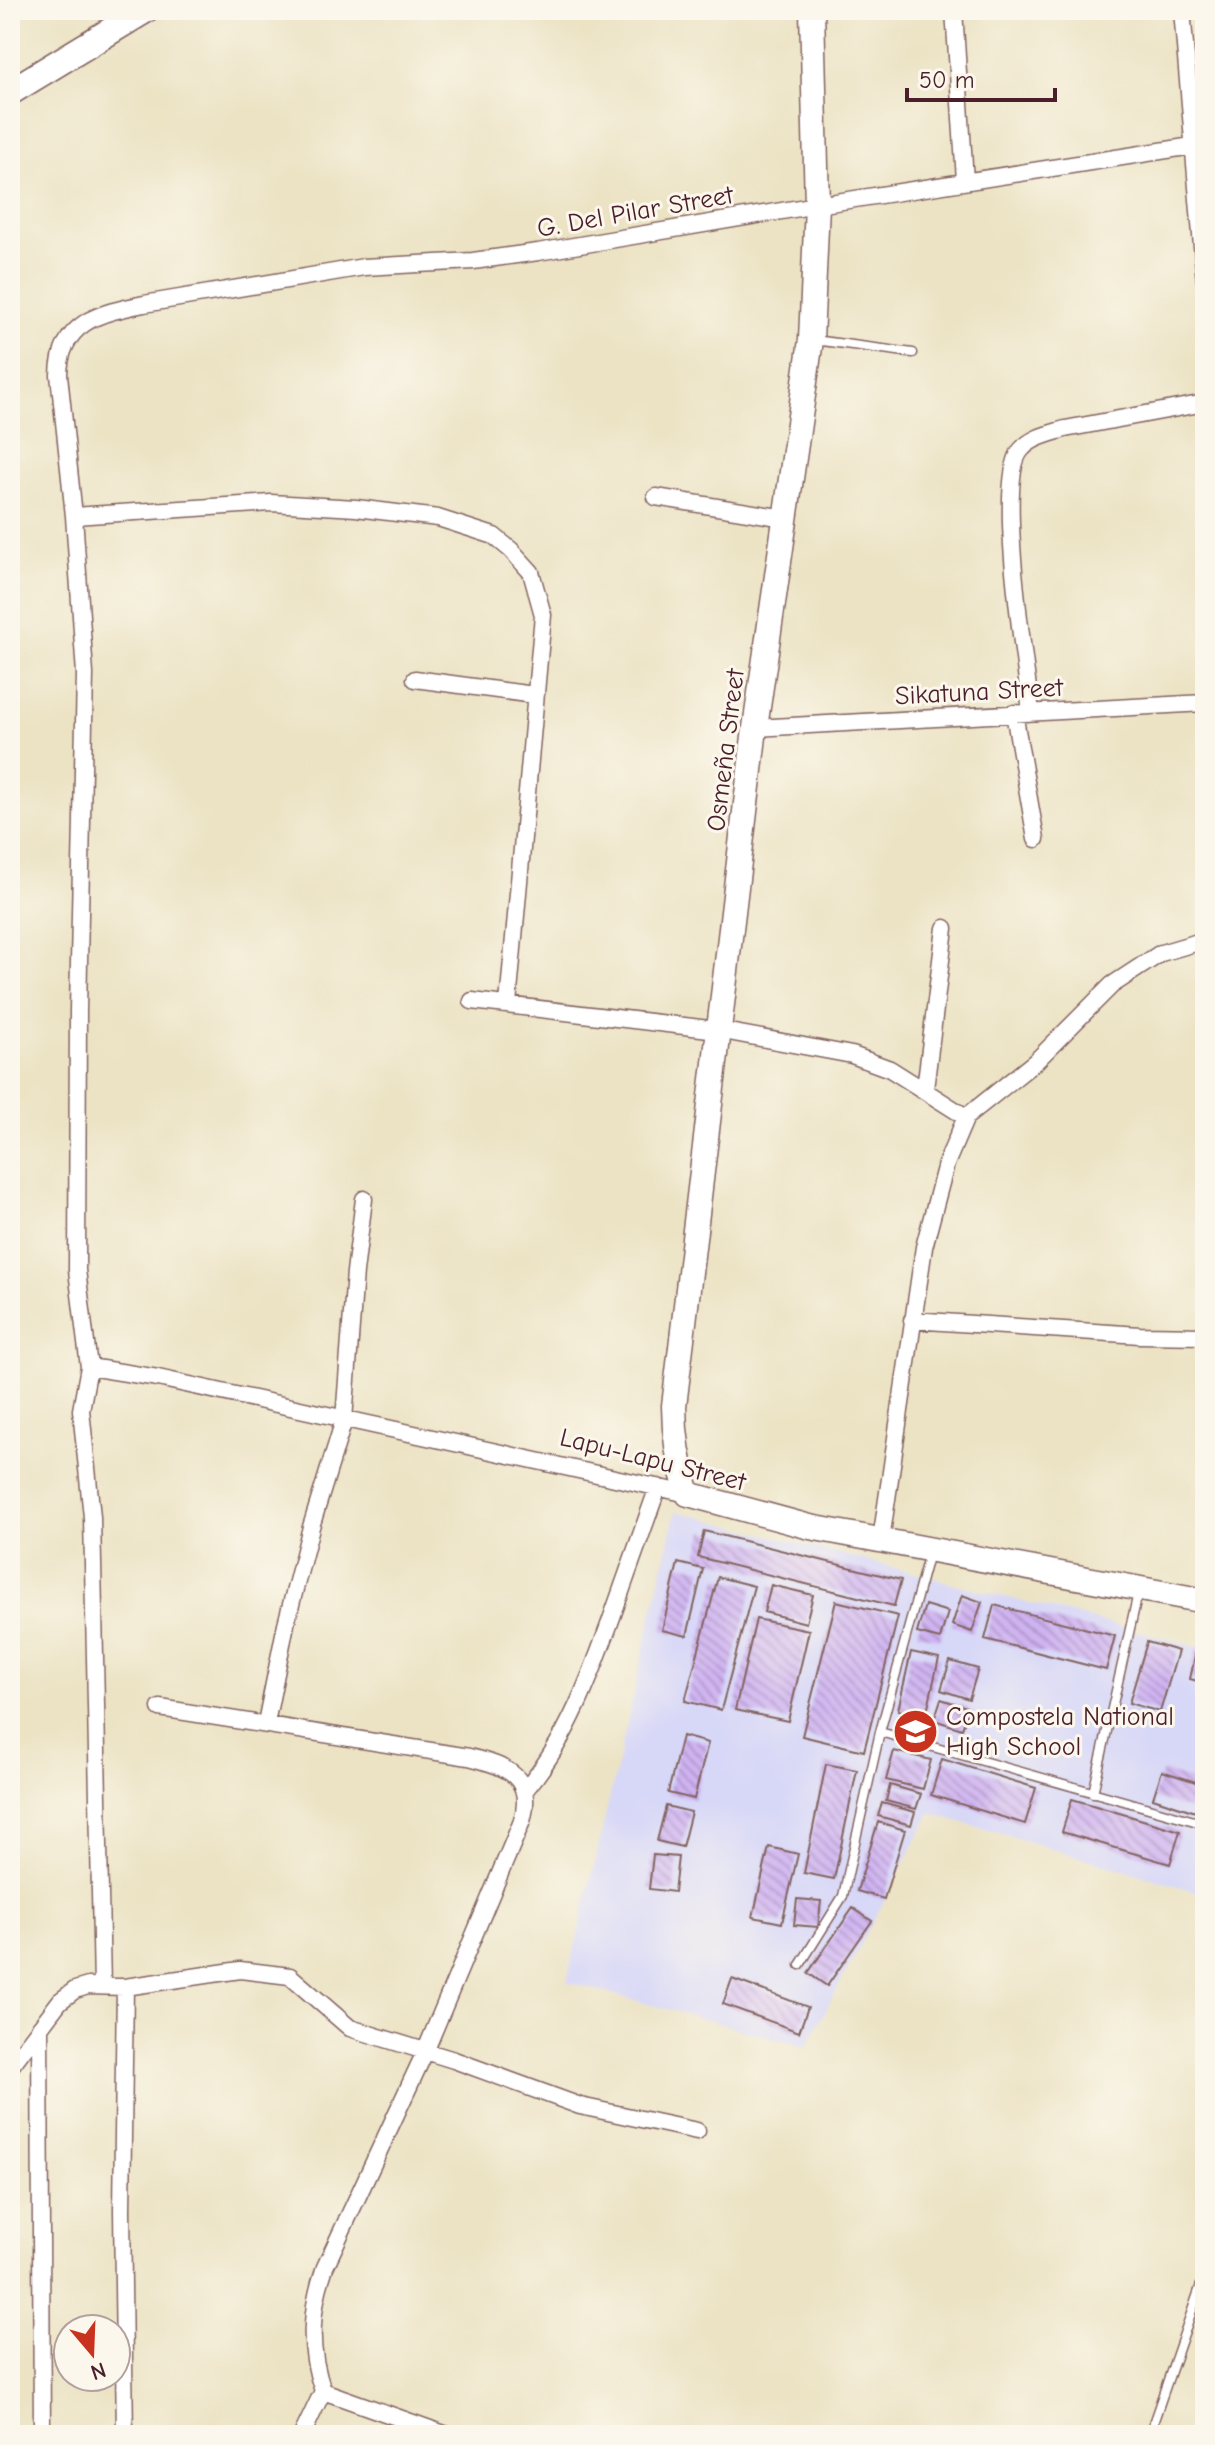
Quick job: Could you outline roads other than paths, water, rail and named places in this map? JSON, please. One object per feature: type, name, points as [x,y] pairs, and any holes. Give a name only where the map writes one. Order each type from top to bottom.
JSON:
[{"type":"main road","points":[[10,92],[145,10]]},
{"type":"street","name":"Osmeña Street","points":[[688,1494],[677,1451],[674,1406],[755,728],[811,340],[817,205],[812,10]]},
{"type":"street","points":[[954,10],[965,181]]},
{"type":"street","points":[[1182,10],[1199,145],[1205,282]]},
{"type":"street","name":"G. Del Pilar Street","points":[[74,516],[59,366],[64,342],[76,329],[110,311],[364,267],[473,261],[538,252],[1199,145]]},
{"type":"street","points":[[1036,839],[1008,512],[1014,462],[1020,450],[1043,435],[1205,403]]},
{"type":"street","points":[[656,497],[785,518]]},
{"type":"street","points":[[102,1986],[92,1517],[81,1410],[89,1367],[77,1270],[78,1011],[85,674],[74,516],[271,503],[356,508],[438,518],[471,527],[503,543],[531,572],[543,615],[508,1004]]},
{"type":"street","points":[[415,679],[534,695]]},
{"type":"street","name":"Sikatuna Street","points":[[755,728],[1205,703]]},
{"type":"street","points":[[925,1089],[945,928]]},
{"type":"street","points":[[881,1540],[924,1247],[946,1164],[966,1117],[1036,1061],[1112,985],[1161,953],[1205,940]]},
{"type":"street","points":[[472,1001],[718,1030],[852,1055],[890,1069],[966,1117]]},
{"type":"street","points":[[266,1723],[286,1624],[311,1527],[344,1420],[364,1199]]},
{"type":"street","points":[[912,1320],[1140,1335],[1205,1336]]},
{"type":"street","name":"Lapu-Lapu Street","points":[[89,1367],[158,1378],[526,1457],[688,1494],[776,1519],[1205,1601]]},
{"type":"street","points":[[526,1789],[545,1766],[567,1728],[595,1663],[658,1487]]},
{"type":"street","points":[[160,1708],[469,1757],[498,1764],[514,1775],[526,1789],[527,1806],[522,1821],[425,2052],[325,2267],[316,2293],[311,2325],[313,2350],[323,2391],[302,2435]]},
{"type":"street","points":[[10,2067],[66,1994],[88,1986],[125,1987],[240,1970],[281,1973],[301,1983],[350,2028],[580,2106],[697,2131]]},
{"type":"street","points":[[125,1987],[122,2210],[125,2435]]},
{"type":"street","points":[[40,2027],[42,2435]]},
{"type":"street","points":[[323,2391],[447,2435]]},
{"type":"lane","points":[[811,340],[913,353]]},
{"type":"lane","points":[[800,1965],[843,1896],[880,1732],[930,1549]]},
{"type":"lane","points":[[1093,1793],[1140,1588]]},
{"type":"lane","points":[[880,1732],[1205,1824]]},
{"type":"lane","points":[[1149,2435],[1205,2273]]},
{"type":"place","name":"Compostela National High School","points":[[915,1731]]}]
